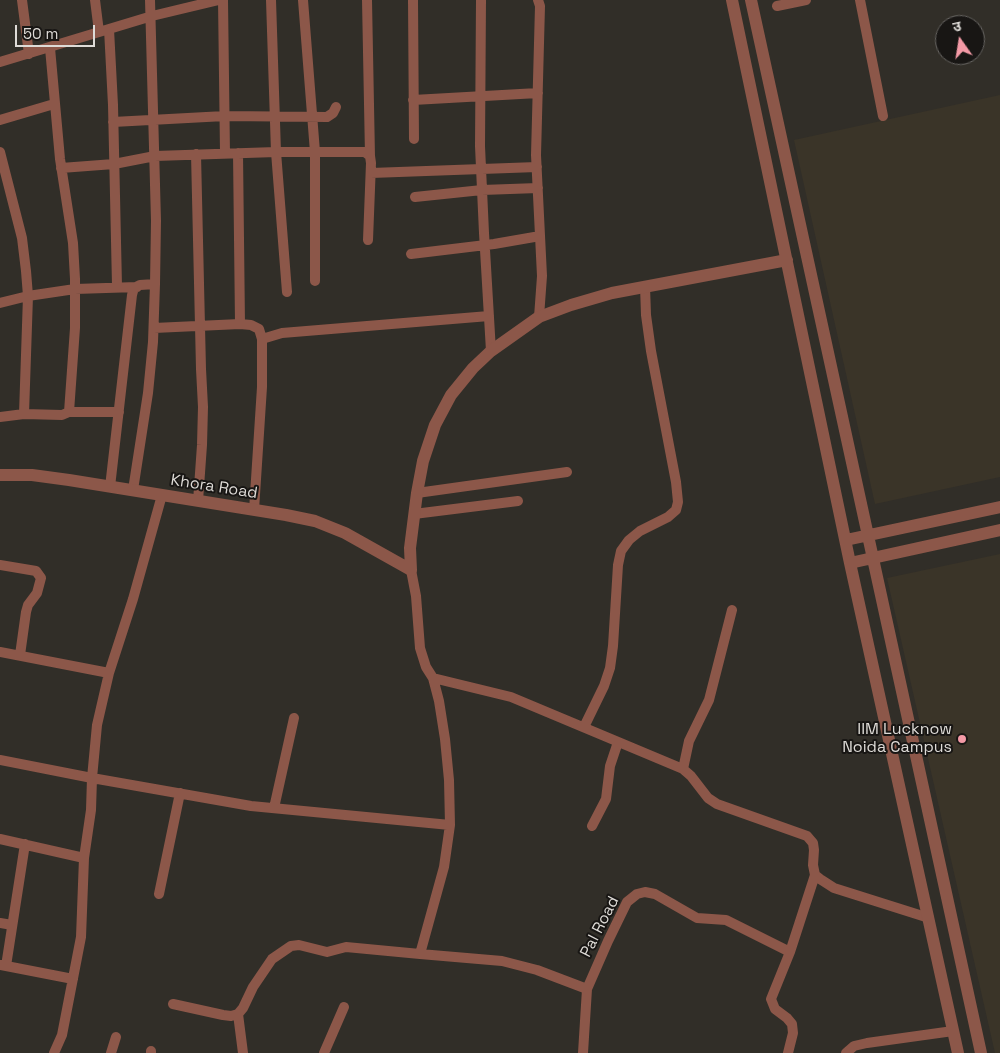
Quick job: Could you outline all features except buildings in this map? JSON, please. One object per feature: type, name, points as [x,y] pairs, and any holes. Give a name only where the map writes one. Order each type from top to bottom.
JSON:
[{"type":"street","points":[[22,0],[29,54]]},
{"type":"street","points":[[96,0],[104,30],[113,122],[117,286]]},
{"type":"street","points":[[133,490],[148,393],[154,328],[156,221],[152,16],[150,0]]},
{"type":"street","points":[[0,62],[152,16],[221,0],[225,153]]},
{"type":"street","points":[[270,0],[276,152],[288,292]]},
{"type":"street","points":[[303,0],[315,152],[315,281]]},
{"type":"street","points":[[368,0],[371,173],[368,240]]},
{"type":"street","points":[[413,0],[414,139]]},
{"type":"street","points":[[481,0],[481,168],[491,351]]},
{"type":"street","points":[[538,0],[540,6],[537,167],[542,276],[539,317]]},
{"type":"street","points":[[732,0],[850,563],[958,1053]]},
{"type":"street","points":[[751,0],[981,1053]]},
{"type":"street","points":[[777,6],[806,0]]},
{"type":"street","points":[[860,0],[883,116]]},
{"type":"street","points":[[50,48],[61,168],[73,243],[75,328],[69,412]]},
{"type":"street","points":[[413,100],[538,93]]},
{"type":"street","points":[[0,120],[54,104]]},
{"type":"street","points":[[113,122],[224,116],[326,117],[333,113],[336,107]]},
{"type":"street","points":[[0,152],[22,238],[28,296],[24,414]]},
{"type":"street","points":[[61,168],[114,164],[154,156],[196,154],[365,152],[370,156]]},
{"type":"street","points":[[238,153],[240,324]]},
{"type":"street","points":[[196,154],[203,407],[198,501]]},
{"type":"street","points":[[371,173],[537,167]]},
{"type":"street","points":[[415,198],[482,190],[538,188]]},
{"type":"street","points":[[411,254],[540,236]]},
{"type":"street","points":[[420,954],[444,867],[450,825],[449,780],[445,739],[433,678],[426,667],[420,648],[410,548],[422,460],[435,425],[451,395],[473,368],[491,351],[539,317],[612,293],[787,260]]},
{"type":"street","points":[[110,487],[132,295],[134,288],[140,285],[155,284]]},
{"type":"street","points":[[0,303],[28,296],[75,289],[117,286],[137,287]]},
{"type":"street","points":[[584,728],[604,686],[610,668],[618,565],[621,551],[640,530],[668,517],[676,510],[678,502],[676,482],[651,350],[646,315],[645,286]]},
{"type":"street","points":[[262,339],[282,333],[489,316]]},
{"type":"street","points":[[154,328],[240,324],[251,325],[259,329],[262,339],[259,447],[254,510]]},
{"type":"street","points":[[0,417],[69,412],[119,412]]},
{"type":"street","points":[[417,493],[567,472]]},
{"type":"street","name":"Khora Road","points":[[0,475],[32,475],[315,521],[345,533],[411,570]]},
{"type":"street","points":[[54,1053],[62,1035],[80,936],[84,858],[91,810],[97,725],[109,673],[134,599],[162,495]]},
{"type":"street","points":[[414,514],[518,501]]},
{"type":"street","points":[[846,540],[1000,508]]},
{"type":"street","points":[[850,563],[1000,530]]},
{"type":"street","points":[[0,565],[36,571],[41,578],[37,593],[28,605],[26,612],[20,655]]},
{"type":"street","points":[[682,769],[689,741],[709,700],[732,610]]},
{"type":"street","points":[[0,652],[109,673]]},
{"type":"street","points":[[433,678],[511,697],[682,769],[691,776],[708,798],[717,804],[807,836],[814,850],[813,865],[815,876],[790,952],[771,999],[775,1009],[792,1024],[793,1033],[788,1053]]},
{"type":"street","points":[[274,808],[294,718]]},
{"type":"street","points":[[592,826],[606,799],[610,766],[618,742]]},
{"type":"street","points":[[0,760],[251,806],[450,825]]},
{"type":"street","points":[[158,894],[180,793]]},
{"type":"street","points":[[0,839],[84,858]]},
{"type":"street","points":[[26,844],[3,966],[73,979]]},
{"type":"street","points":[[815,876],[834,888],[929,918],[950,914]]},
{"type":"street","name":"Pal Road","points":[[583,1053],[587,989],[627,902],[637,894],[645,892],[655,894],[697,918],[726,920],[790,952]]},
{"type":"street","points":[[0,923],[12,925]]},
{"type":"street","points":[[173,1004],[223,1015],[231,1016],[238,1014],[244,1008],[253,987],[272,959],[291,946],[299,945],[327,952],[346,947],[502,961],[536,970],[587,989]]},
{"type":"street","points":[[324,1053],[344,1007]]},
{"type":"street","points":[[238,1014],[243,1053]]},
{"type":"street","points":[[846,1053],[854,1046],[867,1043],[954,1031]]},
{"type":"street","points":[[111,1053],[116,1037]]},
{"type":"shaded area","points":[[1000,95],[1000,477],[875,504],[794,140]]},
{"type":"shaded area","name":"IIM Lucknow Noida Campus","points":[[1000,554],[1000,1053],[995,1053],[887,578]]},
{"type":"place","name":"IIM Lucknow Noida Campus","points":[[962,739]]}]
